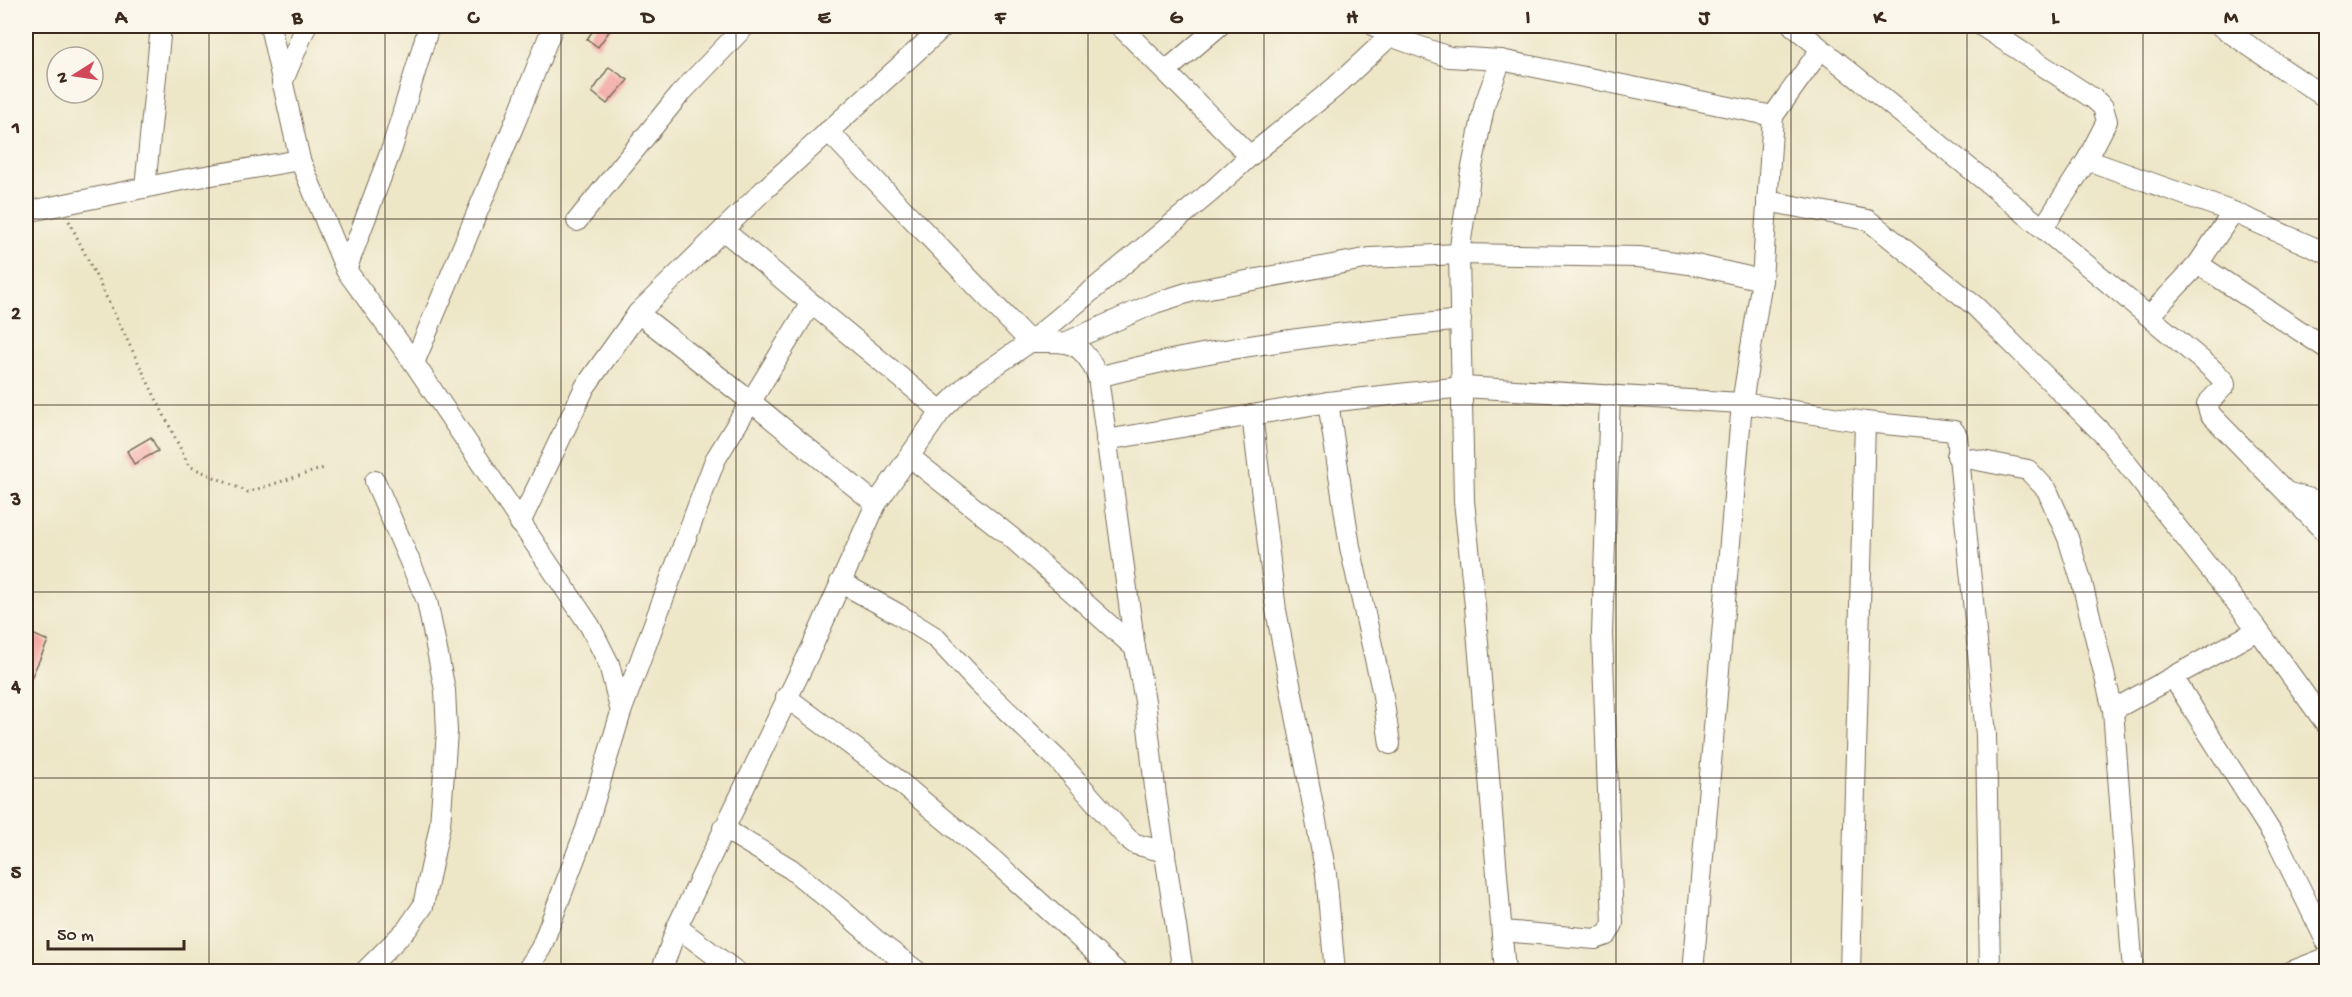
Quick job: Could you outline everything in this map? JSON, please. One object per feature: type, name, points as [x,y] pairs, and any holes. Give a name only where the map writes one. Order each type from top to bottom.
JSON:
[{"type":"street","points":[[145,188],[161,26]]},
{"type":"street","points":[[270,26],[300,160],[345,270],[414,363],[590,626],[609,664],[621,712]]},
{"type":"street","points":[[282,83],[306,26]]},
{"type":"street","points":[[345,270],[392,148],[429,26]]},
{"type":"street","points":[[414,363],[553,26]]},
{"type":"street","points":[[577,221],[679,95],[745,26]]},
{"type":"street","points":[[520,523],[585,387],[638,313],[828,131],[944,26]]},
{"type":"street","points":[[1120,26],[1250,156]]},
{"type":"street","points":[[1166,72],[1219,26]]},
{"type":"street","points":[[1793,26],[2043,228],[2224,381],[2225,385],[2207,404],[2207,409],[2326,533]]},
{"type":"street","points":[[1982,26],[2103,107],[2107,121],[2087,160],[2043,228]]},
{"type":"street","points":[[2220,26],[2326,98]]},
{"type":"street","points":[[661,972],[677,927],[876,504],[941,411],[967,385],[1030,342],[1334,88],[1388,29],[1449,57],[1501,60],[1773,116]]},
{"type":"street","points":[[1693,972],[1742,403],[1762,280],[1773,116],[1821,49]]},
{"type":"street","points":[[1501,60],[1485,103],[1480,126],[1459,254],[1464,501],[1475,606],[1505,972]]},
{"type":"street","points":[[828,131],[1030,342],[1067,342],[1155,303],[1193,291],[1370,258],[1459,254],[1639,257],[1696,265],[1762,280]]},
{"type":"street","points":[[26,212],[300,160]]},
{"type":"street","points":[[2087,160],[2233,212],[2326,253]]},
{"type":"street","points":[[1767,201],[1868,220],[1976,308],[2105,436],[2258,630],[2326,724]]},
{"type":"street","points":[[2148,316],[2198,264],[2233,212]]},
{"type":"street","points":[[723,230],[941,411]]},
{"type":"street","points":[[2198,264],[2326,348]]},
{"type":"street","points":[[526,972],[541,948],[585,830],[621,712],[715,460],[811,303]]},
{"type":"street","points":[[638,313],[876,504]]},
{"type":"street","points":[[1098,377],[1159,361],[1245,346],[1461,320]]},
{"type":"street","points":[[1067,342],[1089,358],[1098,377],[1183,972]]},
{"type":"street","points":[[1106,440],[1328,402],[1462,387],[1742,403],[1865,422],[1954,431],[1957,436],[1957,456],[1986,735],[1990,972]]},
{"type":"street","points":[[1503,931],[1595,939],[1607,935],[1613,924],[1602,634],[1610,395]]},
{"type":"street","points":[[1328,402],[1344,512],[1382,690],[1390,744]]},
{"type":"street","points":[[1252,415],[1278,620],[1326,874],[1335,972]]},
{"type":"street","points":[[1850,972],[1865,422]]},
{"type":"street","points":[[1957,456],[2028,470],[2047,490],[2068,538],[2082,583],[2113,710],[2133,972]]},
{"type":"street","points":[[910,457],[1011,537],[1135,648]]},
{"type":"street","points":[[364,972],[407,929],[423,906],[440,825],[447,732],[445,690],[427,601],[375,481]]},
{"type":"street","points":[[2288,493],[2326,504]]},
{"type":"street","points":[[840,582],[935,637],[977,682],[1058,760],[1127,838],[1135,844],[1165,852]]},
{"type":"street","points":[[2113,710],[2258,630]]},
{"type":"street","points":[[2173,677],[2278,843],[2326,942]]},
{"type":"street","points":[[786,697],[890,774],[992,859],[1117,972]]},
{"type":"street","points":[[723,828],[791,869],[918,972]]},
{"type":"street","points":[[677,927],[737,972]]},
{"type":"street","points":[[2290,972],[2326,958]]},
{"type":"path","points":[[61,206],[189,466],[248,492],[324,468]]},
{"type":"building","points":[[596,26],[613,26],[598,47],[587,39]]},
{"type":"building","points":[[609,67],[628,80],[607,104],[592,92]]},
{"type":"building","points":[[151,437],[158,451],[134,464],[127,451]]},
{"type":"building","points":[[26,631],[48,641],[26,689]]}]
